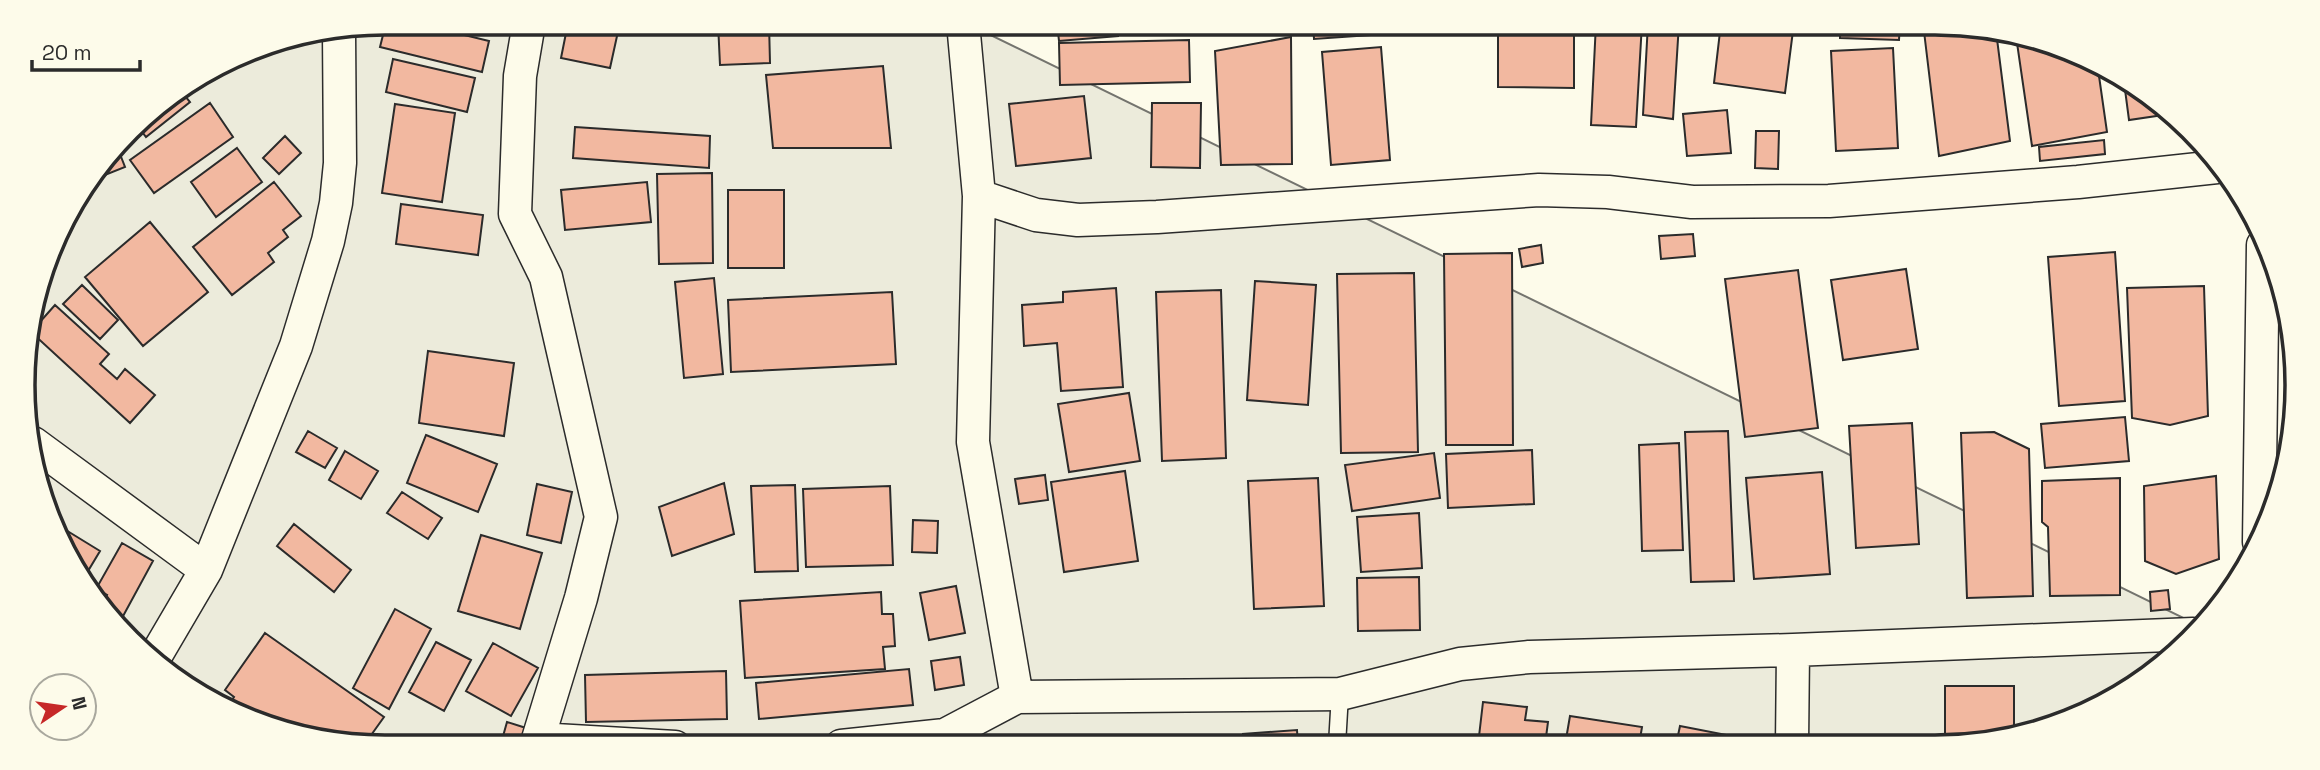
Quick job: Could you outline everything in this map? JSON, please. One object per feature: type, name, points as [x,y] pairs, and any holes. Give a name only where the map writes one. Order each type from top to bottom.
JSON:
[{"type":"street","points":[[527,35],[520,76],[515,214],[546,277],[601,517],[581,598],[539,735]]},
{"type":"street","points":[[964,35],[979,196],[973,442],[1017,696]]},
{"type":"street","points":[[158,652],[206,570],[296,346],[328,241],[336,203],[340,163],[339,38]]},
{"type":"street","points":[[979,196],[1036,215],[1078,220],[1157,217],[1539,190],[1608,192],[1692,202],[1829,201],[2078,182],[2210,168]]},
{"type":"street","points":[[2259,515],[2263,264]]},
{"type":"street","points":[[41,449],[206,570]]},
{"type":"street","points":[[945,735],[1017,696],[1340,694],[1461,664],[1516,658],[2179,635]]},
{"type":"street","points":[[1792,735],[1793,650]]},
{"type":"lane","points":[[1338,735],[1340,694]]},
{"type":"shaded area","points":[[991,35],[2192,622],[2148,663],[2090,699],[2026,723],[1958,734],[385,735],[339,732],[294,723],[251,708],[210,688],[172,663],[122,616],[82,560],[54,498],[38,431],[36,362],[47,294],[71,230],[107,172],[154,122],[210,82],[251,62],[294,47],[362,36]]},
{"type":"building","points":[[383,35],[464,35],[489,41],[482,72],[380,47]]},
{"type":"building","points":[[566,35],[617,35],[610,68],[561,58]]},
{"type":"building","points":[[719,35],[769,35],[770,63],[720,65]]},
{"type":"building","points":[[1058,35],[1118,35],[1118,36],[1059,41]]},
{"type":"building","points":[[1314,35],[1371,35],[1314,39]]},
{"type":"building","points":[[1498,35],[1574,35],[1574,88],[1498,87]]},
{"type":"building","points":[[1595,35],[1641,35],[1636,127],[1591,125]]},
{"type":"building","points":[[1647,35],[1678,35],[1673,119],[1643,115]]},
{"type":"building","points":[[1720,35],[1792,35],[1785,93],[1714,83]]},
{"type":"building","points":[[1840,35],[1899,35],[1899,40],[1840,38]]},
{"type":"building","points":[[1924,35],[1997,41],[2010,141],[1939,156]]},
{"type":"building","points":[[1291,37],[1292,164],[1221,165],[1215,51]]},
{"type":"building","points":[[1189,40],[1190,82],[1060,85],[1059,43]]},
{"type":"building","points":[[2017,45],[2048,54],[2099,76],[2107,132],[2032,146]]},
{"type":"building","points":[[1381,47],[1390,160],[1331,165],[1322,52]]},
{"type":"building","points":[[1893,48],[1898,148],[1836,151],[1831,51]]},
{"type":"building","points":[[393,59],[475,78],[467,112],[386,92]]},
{"type":"building","points":[[883,66],[891,148],[773,148],[766,75]]},
{"type":"building","points":[[2125,92],[2158,116],[2129,120]]},
{"type":"building","points":[[1084,96],[1091,158],[1016,166],[1009,104]]},
{"type":"building","points":[[186,97],[190,102],[146,137],[143,133],[154,122]]},
{"type":"building","points":[[210,103],[233,137],[154,193],[130,160]]},
{"type":"building","points":[[1152,103],[1201,103],[1200,168],[1151,167]]},
{"type":"building","points":[[395,104],[455,113],[442,202],[382,193]]},
{"type":"building","points":[[1727,110],[1731,153],[1687,156],[1683,114]]},
{"type":"building","points":[[575,127],[710,136],[709,168],[573,158]]},
{"type":"building","points":[[1756,131],[1779,131],[1778,169],[1755,168]]},
{"type":"building","points":[[285,136],[301,153],[279,174],[263,158]]},
{"type":"building","points":[[2104,140],[2105,154],[2040,161],[2039,147]]},
{"type":"building","points":[[237,148],[262,182],[216,217],[191,182]]},
{"type":"building","points":[[121,156],[125,167],[105,175]]},
{"type":"building","points":[[712,173],[713,263],[659,264],[657,174]]},
{"type":"building","points":[[274,182],[301,216],[283,230],[288,237],[268,253],[274,262],[232,295],[193,247]]},
{"type":"building","points":[[647,182],[651,222],[565,230],[561,190]]},
{"type":"building","points":[[728,190],[784,190],[784,268],[728,268]]},
{"type":"building","points":[[401,204],[483,215],[478,255],[396,244]]},
{"type":"building","points":[[150,222],[208,292],[143,346],[85,277]]},
{"type":"building","points":[[1693,234],[1695,256],[1661,259],[1659,236]]},
{"type":"building","points":[[1541,245],[1543,263],[1522,267],[1519,249]]},
{"type":"building","points":[[2115,252],[2125,401],[2059,406],[2048,257]]},
{"type":"building","points":[[1512,253],[1513,445],[1446,445],[1444,254]]},
{"type":"building","points":[[1906,269],[1918,349],[1843,360],[1831,280]]},
{"type":"building","points":[[1798,270],[1818,428],[1745,437],[1725,279]]},
{"type":"building","points":[[1414,273],[1418,452],[1341,453],[1337,274]]},
{"type":"building","points":[[714,278],[723,374],[684,378],[675,282]]},
{"type":"building","points":[[1255,281],[1316,285],[1308,405],[1247,400]]},
{"type":"building","points":[[82,285],[118,320],[100,339],[63,304]]},
{"type":"building","points":[[2204,286],[2208,416],[2170,425],[2132,418],[2127,288]]},
{"type":"building","points":[[1116,288],[1123,387],[1061,391],[1057,343],[1024,346],[1022,305],[1063,302],[1063,292]]},
{"type":"building","points":[[1221,290],[1226,458],[1162,461],[1156,292]]},
{"type":"building","points":[[892,292],[896,364],[731,372],[728,300]]},
{"type":"building","points":[[55,305],[109,354],[100,364],[117,379],[125,369],[155,395],[130,423],[38,339],[41,320]]},
{"type":"building","points":[[428,351],[514,363],[504,436],[419,423]]},
{"type":"building","points":[[1129,393],[1140,461],[1069,472],[1058,404]]},
{"type":"building","points":[[2125,417],[2129,461],[2045,468],[2041,424]]},
{"type":"building","points":[[1912,423],[1919,544],[1856,548],[1849,426]]},
{"type":"building","points":[[308,431],[337,448],[325,468],[296,452]]},
{"type":"building","points":[[1728,431],[1734,581],[1691,582],[1685,432]]},
{"type":"building","points":[[1994,432],[2029,449],[2033,596],[1967,598],[1961,433]]},
{"type":"building","points":[[426,435],[497,464],[478,512],[407,483]]},
{"type":"building","points":[[1679,443],[1683,550],[1642,551],[1639,445]]},
{"type":"building","points":[[1532,450],[1534,504],[1448,508],[1446,454]]},
{"type":"building","points":[[345,451],[378,471],[361,499],[329,480]]},
{"type":"building","points":[[1434,453],[1440,498],[1352,511],[1345,465]]},
{"type":"building","points":[[1125,471],[1138,561],[1064,572],[1051,482]]},
{"type":"building","points":[[1822,472],[1830,574],[1754,579],[1746,478]]},
{"type":"building","points":[[1045,475],[1048,500],[1019,504],[1015,479]]},
{"type":"building","points":[[2216,476],[2219,559],[2176,574],[2145,561],[2144,486]]},
{"type":"building","points":[[1318,478],[1324,606],[1254,609],[1248,481]]},
{"type":"building","points":[[2120,478],[2120,595],[2050,596],[2048,527],[2042,522],[2042,481]]},
{"type":"building","points":[[724,483],[734,534],[672,556],[659,507]]},
{"type":"building","points":[[537,484],[572,492],[561,543],[527,535]]},
{"type":"building","points":[[795,485],[798,571],[755,572],[751,486]]},
{"type":"building","points":[[890,486],[893,565],[806,567],[803,489]]},
{"type":"building","points":[[402,492],[442,518],[428,539],[387,513]]},
{"type":"building","points":[[1419,513],[1422,568],[1361,572],[1357,517]]},
{"type":"building","points":[[913,520],[938,521],[937,553],[912,552]]},
{"type":"building","points":[[294,524],[351,570],[334,592],[277,546]]},
{"type":"building","points":[[67,531],[100,551],[88,570]]},
{"type":"building","points":[[481,535],[542,553],[520,629],[458,611]]},
{"type":"building","points":[[122,543],[153,561],[123,617],[98,585]]},
{"type":"building","points":[[1419,577],[1420,630],[1358,631],[1357,578]]},
{"type":"building","points":[[956,586],[965,633],[929,640],[920,593]]},
{"type":"building","points":[[2168,590],[2170,609],[2151,611],[2150,592]]},
{"type":"building","points":[[881,592],[882,614],[893,614],[895,646],[883,647],[885,669],[745,678],[740,601]]},
{"type":"building","points":[[395,609],[431,629],[389,709],[353,688]]},
{"type":"building","points":[[265,633],[384,717],[372,734],[339,732],[272,716],[232,700],[234,697],[225,690]]},
{"type":"building","points":[[436,642],[471,660],[444,711],[409,692]]},
{"type":"building","points":[[493,643],[538,668],[511,716],[466,691]]},
{"type":"building","points":[[960,657],[964,685],[935,690],[931,661]]},
{"type":"building","points":[[909,669],[913,705],[759,719],[756,683]]},
{"type":"building","points":[[726,671],[727,719],[586,722],[585,675]]},
{"type":"building","points":[[1945,686],[2014,686],[2014,726],[1945,735]]},
{"type":"building","points":[[1483,702],[1527,707],[1525,720],[1548,722],[1546,735],[1479,735]]},
{"type":"building","points":[[1570,716],[1642,727],[1641,735],[1567,735]]},
{"type":"building","points":[[507,722],[526,728],[524,735],[503,735]]},
{"type":"building","points":[[1680,726],[1726,735],[1678,735]]},
{"type":"building","points":[[1297,730],[1297,735],[1243,735]]}]
